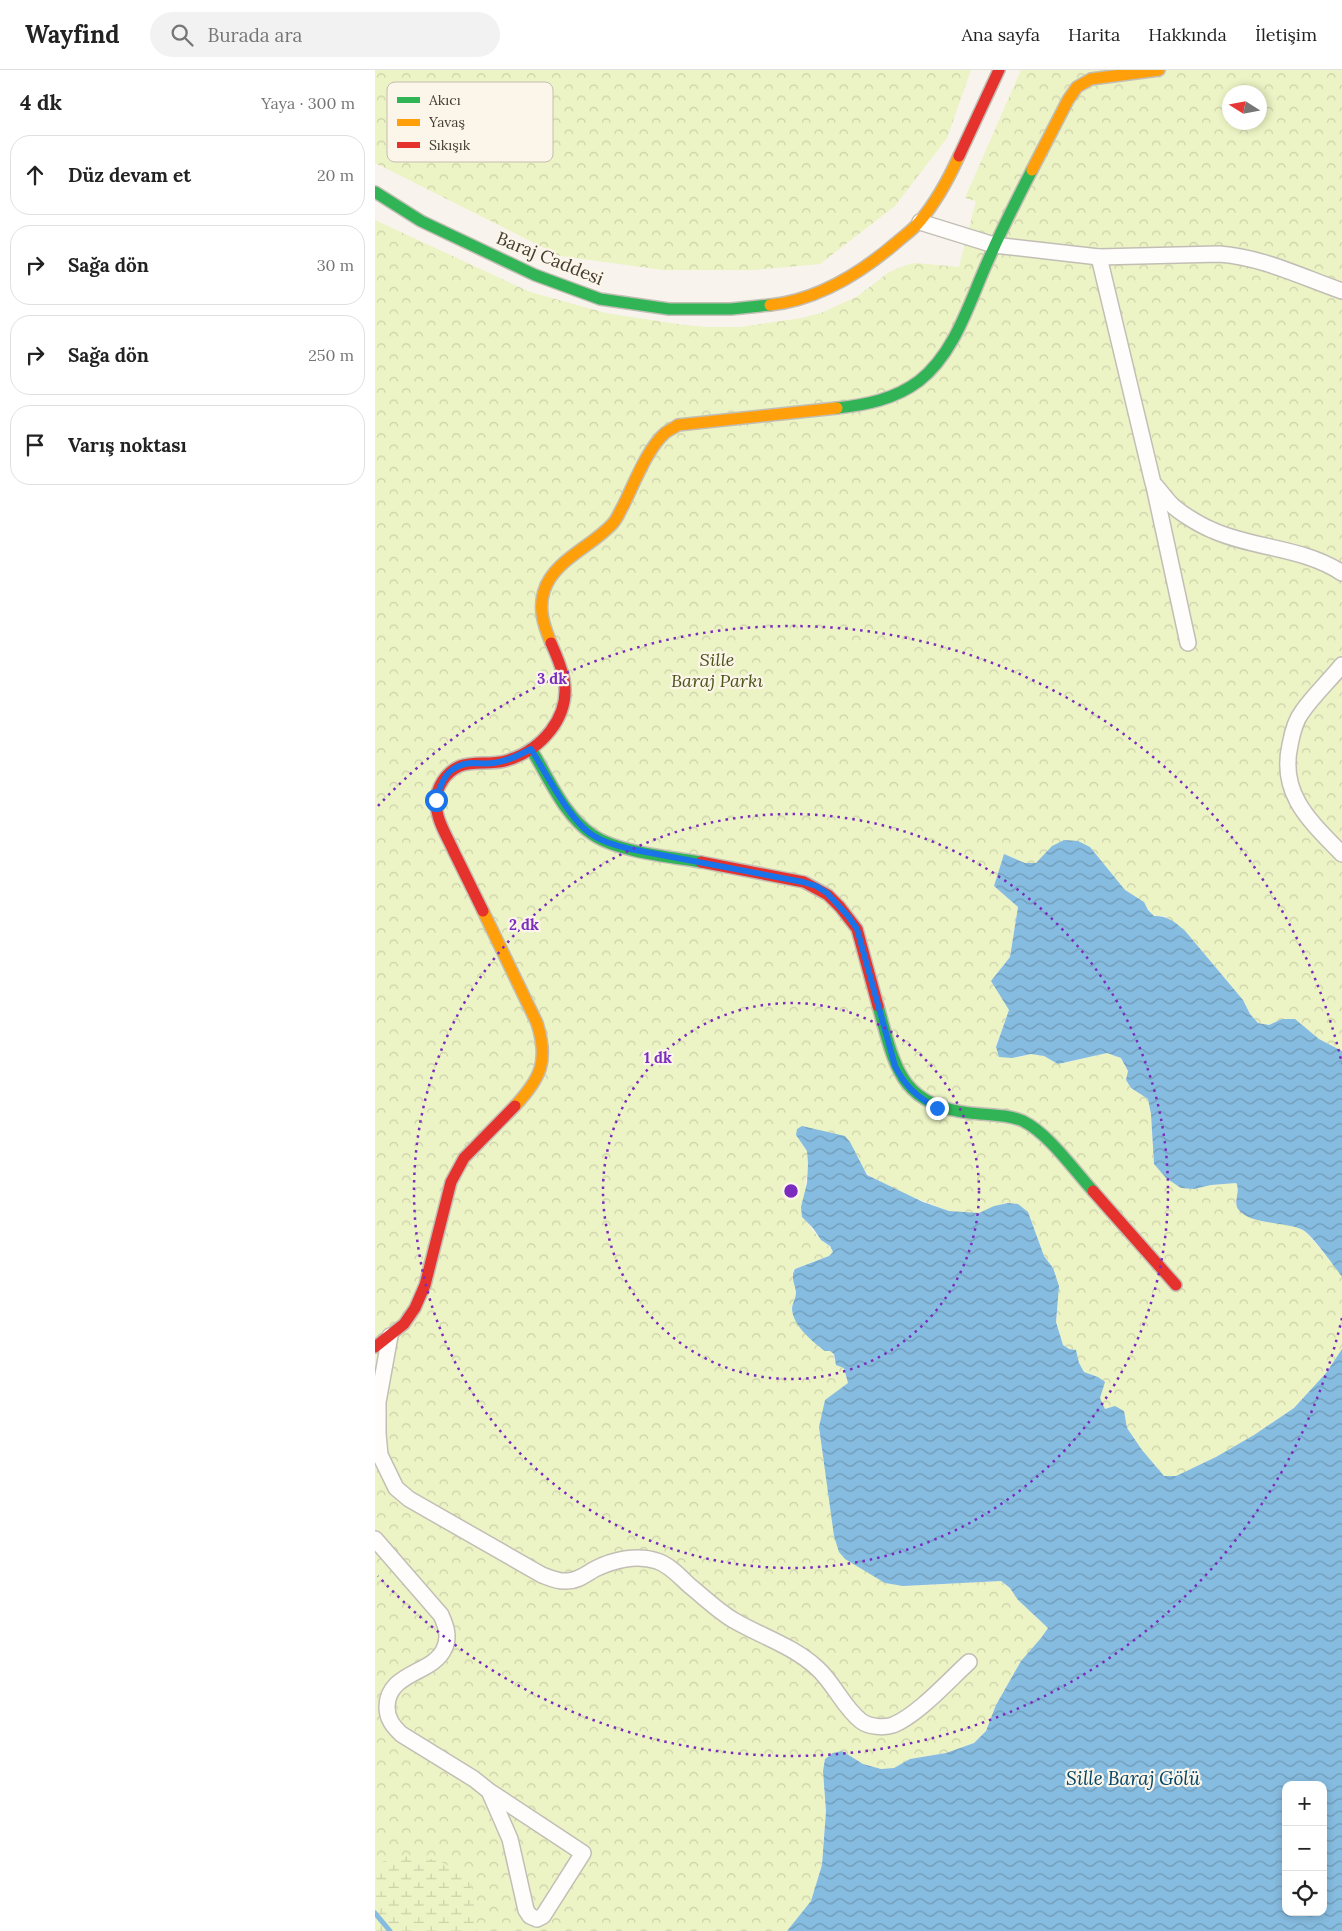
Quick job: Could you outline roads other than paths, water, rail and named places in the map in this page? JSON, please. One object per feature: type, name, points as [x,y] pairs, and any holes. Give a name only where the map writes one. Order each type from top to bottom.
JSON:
[{"type":"street","name":"Baraj Caddesi","points":[[375,192],[421,221],[535,276],[600,298],[669,309],[731,310],[791,303],[818,293],[851,277],[889,249],[920,222],[949,178],[999,70]]},
{"type":"street","points":[[375,1347],[404,1324],[415,1308],[425,1286],[451,1182],[457,1169],[464,1158],[535,1084],[543,1061],[542,1036],[537,1023],[439,820],[436,800],[446,774],[455,768],[468,763],[494,763],[513,758],[531,749],[547,736],[557,722],[564,706],[565,686],[561,669],[543,620],[541,606],[543,592],[551,578],[561,566],[606,531],[615,520],[656,445],[665,433],[678,425],[862,405],[886,399],[907,389],[926,375],[942,357],[955,334],[994,245],[1068,100],[1077,87],[1091,79],[1159,70]]},
{"type":"street","points":[[920,222],[994,245],[1099,257],[1236,255],[1254,259],[1342,291]]},
{"type":"street","points":[[1099,257],[1153,482],[1188,643]]},
{"type":"street","points":[[1153,482],[1171,505],[1211,530],[1240,540],[1312,558],[1342,573]]},
{"type":"street","points":[[1342,665],[1301,713],[1288,755],[1289,782],[1297,804],[1342,854]]},
{"type":"street","points":[[531,749],[572,814],[593,836],[630,849],[803,882],[816,886],[827,893],[857,929],[895,1066],[901,1079],[910,1090],[922,1100],[937,1108],[959,1113],[1005,1117],[1021,1121],[1031,1127],[1049,1143],[1176,1285]]},
{"type":"street","points":[[390,1336],[378,1402],[380,1455],[396,1488],[430,1512],[553,1580],[568,1582],[595,1569],[633,1558],[647,1558],[659,1561],[735,1621],[787,1646],[804,1657],[829,1680],[851,1712],[862,1722],[875,1726],[893,1725],[908,1716],[969,1662]]},
{"type":"street","points":[[375,1539],[441,1616],[446,1627],[447,1639],[444,1650],[437,1658],[400,1681],[392,1690],[387,1701],[387,1712],[391,1724],[401,1734],[474,1779],[489,1791],[583,1853],[543,1916],[537,1919],[530,1916],[526,1910],[510,1839],[489,1791]]},
{"type":"water","points":[[1064,840],[1078,841],[1090,847],[1125,890],[1144,902],[1154,916],[1171,920],[1186,932],[1243,1000],[1250,1014],[1258,1023],[1269,1025],[1282,1019],[1295,1019],[1319,1039],[1342,1051],[1342,1277],[1317,1244],[1303,1230],[1250,1218],[1243,1214],[1237,1206],[1238,1189],[1236,1183],[1211,1185],[1194,1189],[1181,1188],[1166,1178],[1154,1164],[1151,1114],[1148,1099],[1131,1088],[1126,1080],[1128,1071],[1121,1058],[1107,1053],[1058,1064],[1044,1056],[1031,1054],[1012,1058],[999,1057],[996,1047],[1009,1010],[991,981],[1010,957],[1018,907],[994,886],[1004,854],[1025,863],[1036,863],[1052,846]]},
{"type":"water","name":"Sille Baraj Gölü","points":[[802,1126],[845,1136],[867,1175],[923,1202],[949,1211],[979,1213],[994,1206],[1008,1203],[1018,1204],[1028,1212],[1044,1256],[1053,1268],[1059,1286],[1056,1322],[1063,1345],[1069,1349],[1076,1350],[1079,1363],[1084,1372],[1098,1377],[1105,1382],[1100,1398],[1105,1409],[1115,1406],[1124,1411],[1127,1428],[1142,1450],[1164,1476],[1176,1476],[1216,1457],[1254,1435],[1294,1408],[1326,1373],[1342,1349],[1342,1931],[787,1931],[811,1901],[822,1865],[826,1811],[823,1771],[825,1759],[833,1753],[842,1751],[863,1764],[881,1769],[894,1768],[910,1759],[946,1753],[974,1743],[986,1731],[996,1705],[1021,1661],[1048,1628],[1001,1581],[903,1586],[885,1583],[845,1559],[839,1552],[834,1536],[819,1427],[825,1400],[848,1383],[844,1368],[836,1365],[834,1354],[830,1351],[825,1351],[809,1338],[795,1321],[793,1314],[792,1308],[796,1296],[793,1278],[795,1269],[829,1256],[833,1252],[830,1246],[821,1240],[802,1217],[801,1207],[807,1183],[808,1163],[807,1151],[796,1135],[797,1129]]},
{"type":"waterway","points":[[375,1913],[390,1931]]},
{"type":"park label","name":"Sille Baraj Parkı","points":[[717,669]]}]
